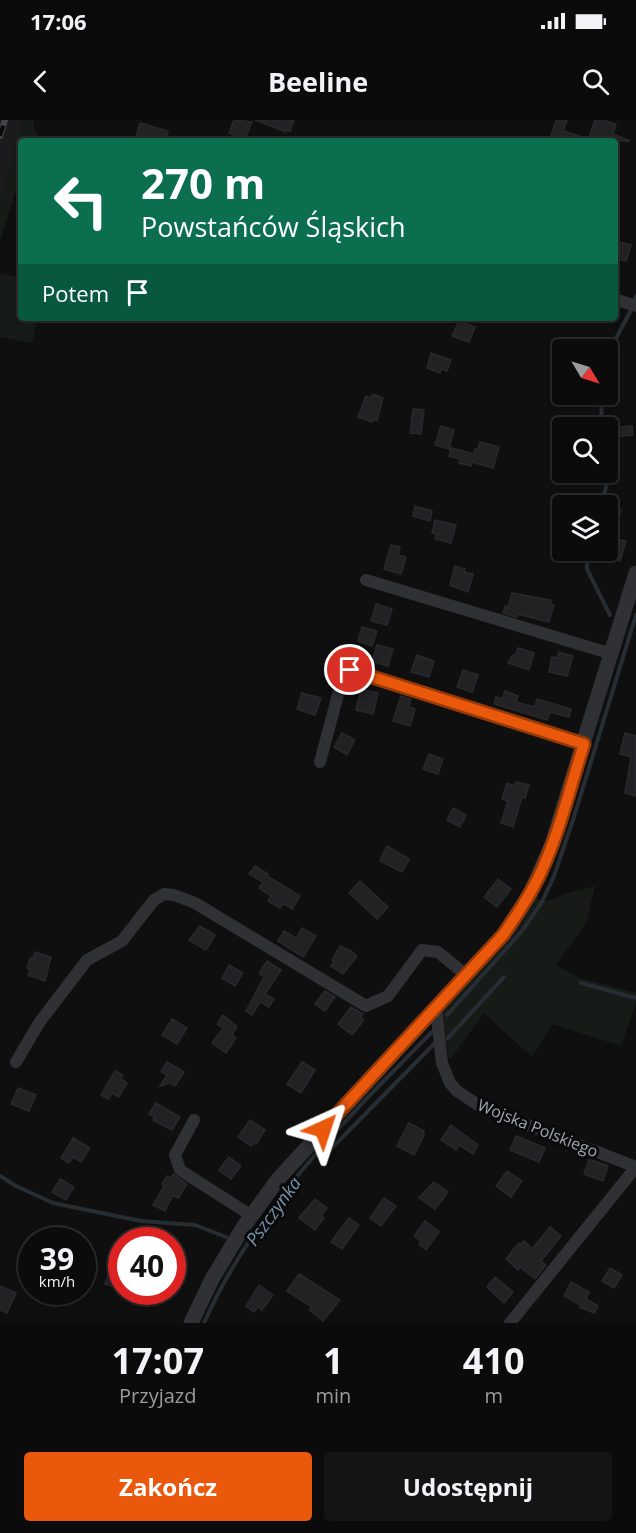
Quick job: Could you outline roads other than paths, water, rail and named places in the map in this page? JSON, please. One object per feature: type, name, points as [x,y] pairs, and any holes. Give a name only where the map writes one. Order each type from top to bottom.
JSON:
[{"type":"street","points":[[191,1323],[212,1279],[279,1178],[503,935],[530,894],[552,844],[636,573]]},
{"type":"street","points":[[366,580],[612,654]]},
{"type":"street","points":[[320,762],[344,672],[350,670],[584,744]]},
{"type":"street","points":[[16,1062],[39,1023],[87,960],[122,941],[154,900],[164,894],[174,895],[195,903],[366,1006],[388,996],[422,950],[438,952],[466,975]]},
{"type":"street","name":"Wojska Polskiego","points":[[436,1008],[442,1063],[457,1091],[481,1107],[636,1167],[510,1323]]},
{"type":"street","points":[[194,1120],[175,1155],[180,1170],[252,1216]]},
{"type":"waterway","name":"Pszczynka","points":[[616,339],[636,296]]},
{"type":"waterway","name":"Pszczynka","points":[[601,405],[602,417]]},
{"type":"waterway","name":"Pszczynka","points":[[604,495],[606,483]]},
{"type":"waterway","name":"Pszczynka","points":[[587,561],[587,569],[610,615]]},
{"type":"waterway","name":"Pszczynka","points":[[447,1015],[522,931],[542,902],[554,876],[574,817],[636,615]]},
{"type":"waterway","points":[[448,1038],[504,977]]},
{"type":"waterway","points":[[581,983],[636,998]]},
{"type":"waterway","name":"Pszczynka","points":[[204,1323],[249,1241],[304,1167],[432,1032]]},
{"type":"waterway","points":[[318,1149],[325,1155],[434,1044]]},
{"type":"waterway","points":[[0,1176],[53,1203],[141,1221],[195,1225],[226,1237]]},
{"type":"railway","points":[[0,136],[5,120]]}]
